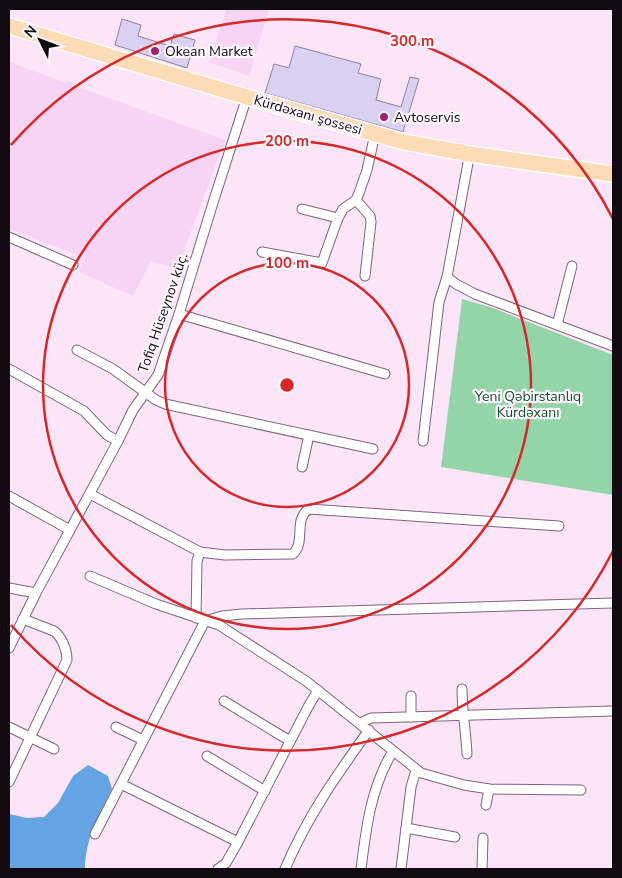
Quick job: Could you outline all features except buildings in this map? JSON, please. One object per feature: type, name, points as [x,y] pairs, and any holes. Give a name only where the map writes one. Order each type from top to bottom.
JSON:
[{"type":"main road","name":"Kürdəxanı şossesi","points":[[9,26],[404,142],[470,154],[613,174]]},
{"type":"main road","name":"Kürdəxanı şossesi","points":[[9,36],[373,143],[468,163],[613,183]]},
{"type":"street","name":"Tofiq Hüseynov küç.","points":[[9,648],[133,410],[158,375],[180,314],[244,106]]},
{"type":"street","points":[[262,252],[322,263],[343,208],[356,200],[367,170],[373,143]]},
{"type":"street","points":[[423,441],[439,302],[446,277],[468,163]]},
{"type":"street","points":[[356,200],[370,216],[371,222],[365,276]]},
{"type":"street","points":[[302,209],[338,218]]},
{"type":"street","points":[[9,237],[73,265]]},
{"type":"street","points":[[557,325],[572,266]]},
{"type":"street","points":[[446,277],[475,294],[613,346]]},
{"type":"street","points":[[180,314],[385,374]]},
{"type":"street","points":[[77,350],[113,369],[156,400],[165,404],[373,449]]},
{"type":"street","points":[[9,369],[84,411],[107,435],[118,441]]},
{"type":"street","points":[[302,466],[309,435]]},
{"type":"street","points":[[90,494],[200,552],[225,556],[293,554],[298,548],[301,517],[309,509],[559,526]]},
{"type":"street","points":[[9,496],[70,530]]},
{"type":"street","points":[[196,618],[197,561],[200,552]]},
{"type":"street","points":[[90,576],[180,614],[219,625],[318,690],[416,770],[429,776],[489,789],[580,790]]},
{"type":"street","points":[[9,588],[36,593]]},
{"type":"street","points":[[95,834],[205,621],[222,616],[242,614],[613,604]]},
{"type":"street","points":[[9,782],[67,660],[67,655],[58,634],[23,619]]},
{"type":"street","points":[[462,689],[462,709],[467,754]]},
{"type":"street","points":[[218,869],[226,863],[238,842],[318,690]]},
{"type":"street","points":[[411,696],[411,717]]},
{"type":"street","points":[[224,701],[290,741]]},
{"type":"street","points":[[360,723],[371,718],[613,711]]},
{"type":"street","points":[[9,727],[54,749]]},
{"type":"street","points":[[116,727],[143,740]]},
{"type":"street","points":[[286,869],[296,843],[315,808],[328,786],[368,730]]},
{"type":"street","points":[[361,869],[369,811],[382,771],[393,751]]},
{"type":"street","points":[[207,756],[265,791]]},
{"type":"street","points":[[401,869],[411,787],[416,770]]},
{"type":"street","points":[[121,784],[238,842]]},
{"type":"street","points":[[486,805],[489,789]]},
{"type":"street","points":[[406,828],[455,837]]},
{"type":"street","points":[[482,869],[483,838]]},
{"type":"shaded area","points":[[227,9],[269,9],[249,76],[209,62]]},
{"type":"shaded area","points":[[9,62],[225,140],[177,269],[151,261],[133,296],[79,272],[84,257],[9,229]]},
{"type":"green space","name":"Yeni Qəbirstanlıq Kürdəxanı","points":[[462,299],[490,307],[613,355],[613,495],[441,467]]},
{"type":"water","points":[[88,765],[108,776],[112,789],[90,837],[85,869],[9,869],[9,814],[27,818],[44,817],[58,803],[73,776]]},
{"type":"place","name":"Okean Market","points":[[155,51]]},
{"type":"place","name":"Avtoservis","points":[[384,117]]}]
